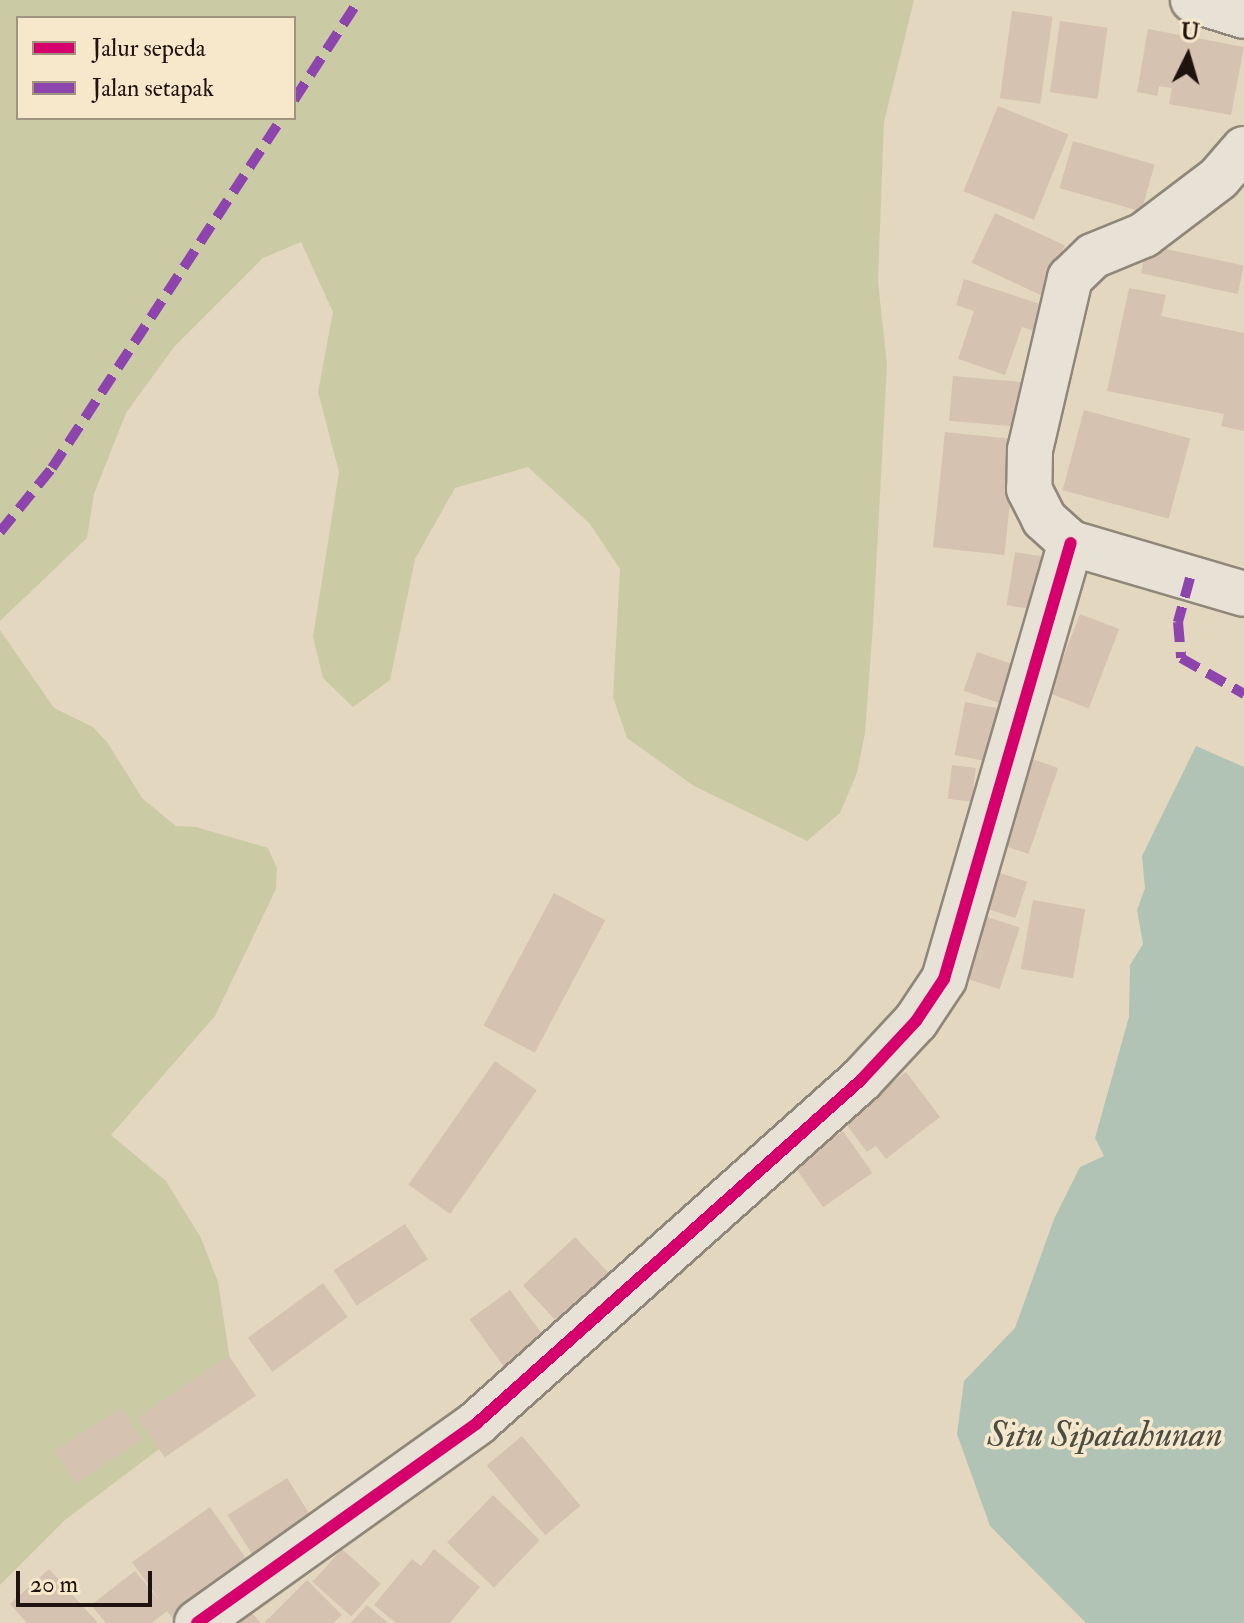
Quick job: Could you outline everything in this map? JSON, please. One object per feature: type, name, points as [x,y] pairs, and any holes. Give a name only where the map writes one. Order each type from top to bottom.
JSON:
[{"type":"street","points":[[1193,0],[1244,16]]},
{"type":"street","points":[[1244,149],[1219,178],[1144,235],[1093,256],[1070,278],[1030,450],[1029,489],[1044,519],[1071,543],[1244,594]]},
{"type":"street","points":[[197,1623],[477,1423],[861,1080],[916,1021],[944,979],[1071,543]]},
{"type":"green space","points":[[0,0],[914,0],[884,122],[878,282],[887,365],[865,733],[857,773],[840,813],[807,841],[694,786],[627,738],[613,697],[620,569],[590,524],[528,467],[455,488],[415,559],[390,680],[353,707],[323,678],[313,637],[339,472],[318,392],[333,312],[301,242],[263,258],[174,347],[126,413],[94,494],[87,538],[0,621]]},
{"type":"green space","points":[[0,630],[54,708],[93,727],[107,742],[142,798],[176,826],[196,827],[268,848],[277,868],[276,889],[215,1016],[111,1135],[166,1181],[201,1238],[218,1282],[235,1392],[65,1520],[0,1585]]},
{"type":"water","name":"Situ Sipatahunan","points":[[1196,746],[1244,767],[1244,1623],[1086,1623],[990,1526],[957,1434],[964,1381],[1015,1328],[1054,1219],[1080,1167],[1104,1156],[1095,1138],[1129,1017],[1130,965],[1143,944],[1137,910],[1145,888],[1142,856]]},
{"type":"building","points":[[1012,11],[1053,17],[1040,104],[1000,98]]},
{"type":"building","points":[[1060,21],[1108,28],[1098,99],[1050,92]]},
{"type":"building","points":[[1148,29],[1244,47],[1231,115],[1169,104],[1172,88],[1159,86],[1157,96],[1137,92]]},
{"type":"building","points":[[998,106],[1068,134],[1034,220],[964,191]]},
{"type":"building","points":[[1073,141],[1155,164],[1141,212],[1059,188]]},
{"type":"building","points":[[995,213],[1065,246],[1042,295],[972,263]]},
{"type":"building","points":[[1147,245],[1244,266],[1238,294],[1141,273]]},
{"type":"building","points":[[964,279],[1049,307],[1041,333],[1022,327],[1005,375],[958,359],[974,311],[956,305]]},
{"type":"building","points":[[1129,288],[1166,295],[1161,316],[1244,333],[1244,431],[1221,426],[1224,414],[1107,391]]},
{"type":"building","points":[[953,376],[1023,382],[1019,427],[949,421]]},
{"type":"building","points":[[1084,410],[1190,438],[1169,519],[1063,490]]},
{"type":"building","points":[[945,432],[1017,440],[1004,555],[933,547]]},
{"type":"building","points":[[1015,552],[1047,557],[1038,610],[1007,605]]},
{"type":"building","points":[[1080,614],[1119,629],[1089,708],[1050,693]]},
{"type":"building","points":[[977,652],[1023,668],[1010,707],[964,691]]},
{"type":"building","points":[[965,702],[1000,709],[990,762],[955,755]]},
{"type":"building","points":[[1026,757],[1058,768],[1029,854],[996,843]]},
{"type":"building","points":[[952,765],[976,768],[972,802],[948,799]]},
{"type":"building","points":[[994,871],[1027,882],[1016,918],[982,907]]},
{"type":"building","points":[[554,893],[605,920],[535,1053],[484,1025]]},
{"type":"building","points":[[1033,900],[1085,909],[1073,978],[1021,969]]},
{"type":"building","points":[[975,913],[1020,928],[1000,989],[955,975]]},
{"type":"building","points":[[495,1061],[537,1090],[450,1214],[408,1185]]},
{"type":"building","points":[[906,1072],[940,1117],[886,1159],[876,1146],[867,1152],[843,1120]]},
{"type":"building","points":[[843,1131],[872,1173],[823,1207],[794,1165]]},
{"type":"building","points":[[405,1224],[428,1259],[357,1306],[334,1270]]},
{"type":"building","points":[[575,1237],[617,1282],[565,1331],[523,1285]]},
{"type":"building","points":[[323,1283],[348,1317],[272,1372],[248,1338]]},
{"type":"building","points":[[510,1290],[549,1344],[509,1374],[470,1319]]},
{"type":"building","points":[[229,1356],[256,1396],[165,1457],[138,1418]]},
{"type":"building","points":[[121,1408],[142,1440],[75,1483],[55,1451]]},
{"type":"building","points":[[522,1436],[580,1506],[545,1535],[487,1466]]},
{"type":"building","points":[[287,1478],[312,1518],[253,1555],[228,1515]]},
{"type":"building","points":[[493,1495],[540,1540],[494,1588],[447,1542]]},
{"type":"building","points":[[210,1507],[250,1564],[172,1618],[167,1611],[152,1623],[106,1623],[91,1605],[135,1571],[161,1602],[132,1562]]},
{"type":"building","points":[[342,1549],[381,1584],[351,1616],[313,1582]]},
{"type":"building","points":[[434,1549],[480,1587],[450,1623],[396,1623],[374,1605],[412,1559],[421,1566]]},
{"type":"building","points":[[49,1569],[98,1623],[27,1623],[10,1604]]},
{"type":"building","points":[[307,1580],[342,1615],[333,1623],[264,1623]]},
{"type":"building","points":[[367,1605],[388,1623],[351,1623]]},
{"type":"building","points":[[250,1611],[261,1623],[238,1623]]},
{"type":"marked path","points":[[296,97],[359,0]]},
{"type":"marked path","points":[[0,532],[52,468],[281,120]]},
{"type":"marked path","points":[[1190,578],[1178,622],[1181,658],[1244,694]]},
{"type":"cycle path","points":[[197,1623],[477,1423],[861,1080],[916,1021],[944,979],[1071,543]]}]
